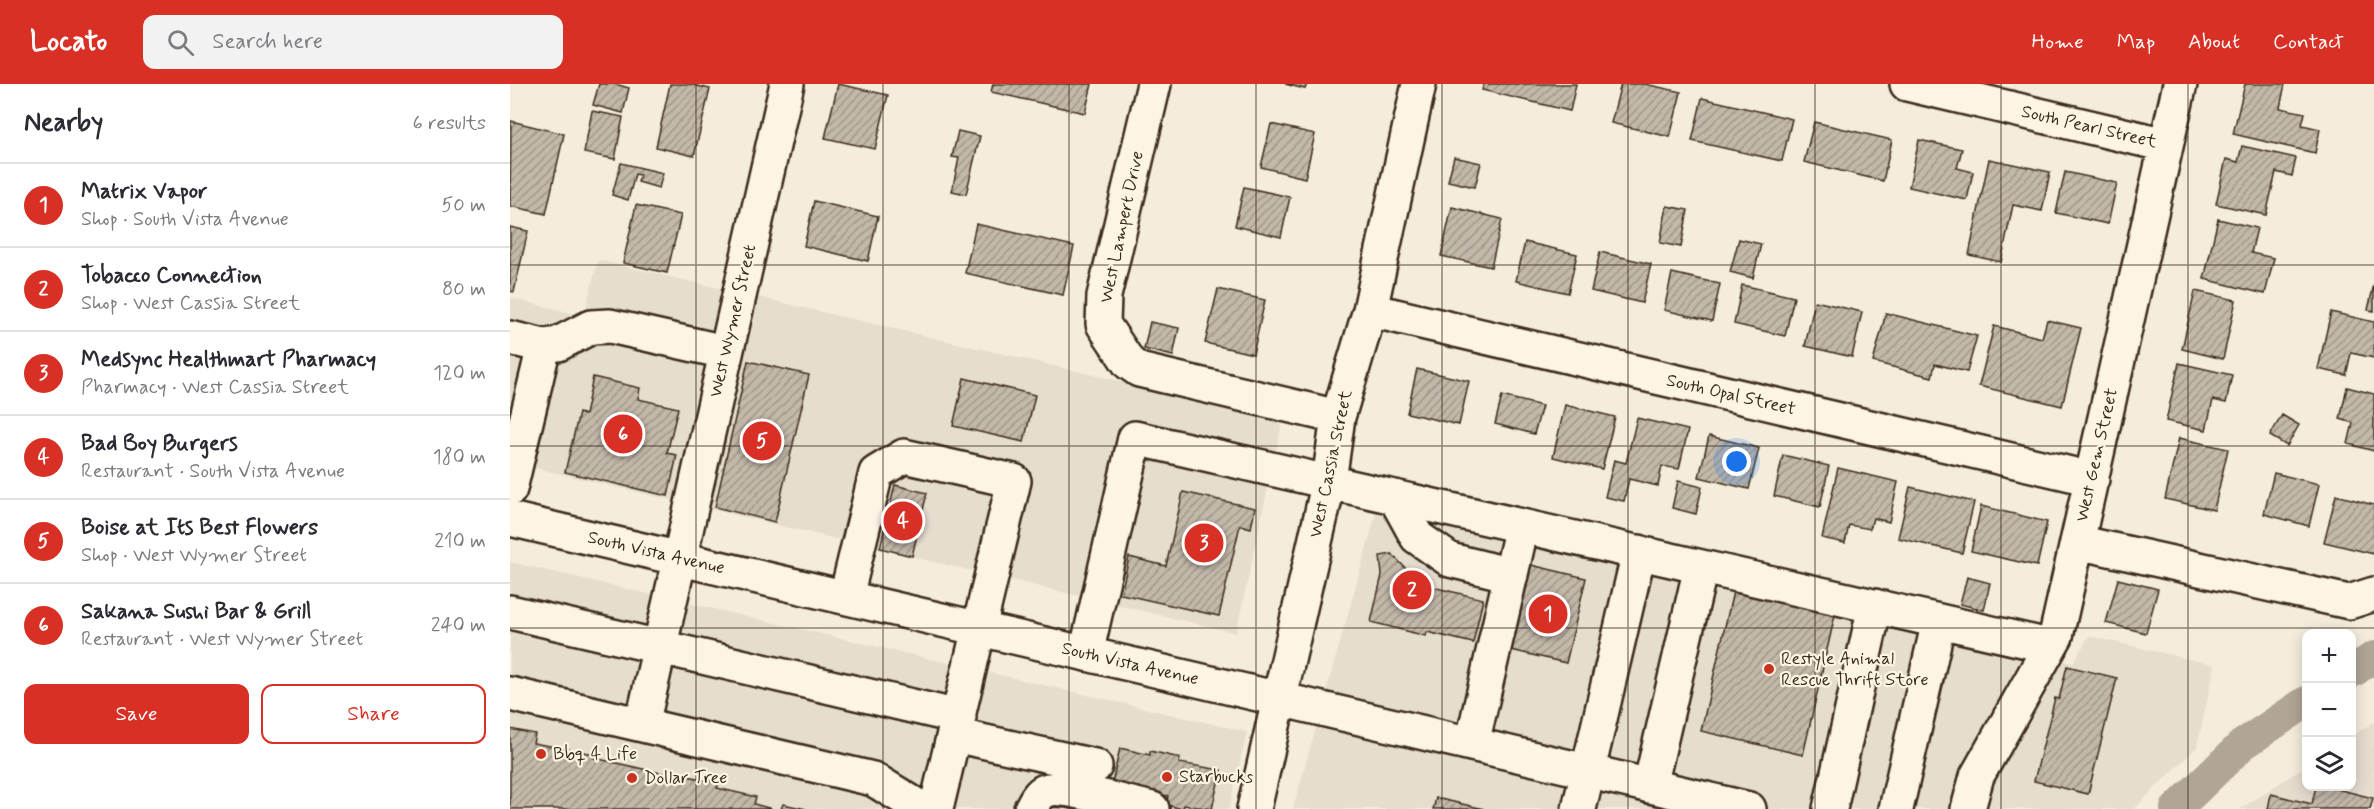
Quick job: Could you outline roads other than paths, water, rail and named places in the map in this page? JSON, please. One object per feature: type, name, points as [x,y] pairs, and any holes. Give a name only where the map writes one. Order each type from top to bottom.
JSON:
[{"type":"street","name":"West Wymer Street","points":[[642,725],[787,84]]},
{"type":"street","name":"West Lampert Drive","points":[[1154,84],[1104,296],[1103,324],[1130,363],[1139,370],[1338,417]]},
{"type":"street","name":"West Cassia Street","points":[[1254,809],[1329,482],[1338,417],[1370,310],[1419,84]]},
{"type":"street","name":"South Pearl Street","points":[[1907,84],[2166,145]]},
{"type":"street","name":"West Gem Street","points":[[1968,809],[1977,776],[2056,636],[2180,84]]},
{"type":"street","name":"South Opal Street","points":[[1370,310],[2091,479]]},
{"type":"street","points":[[510,338],[544,346],[558,345],[591,327],[610,326],[725,352]]},
{"type":"street","points":[[510,489],[544,346]]},
{"type":"street","points":[[1086,654],[1135,438],[2049,646]]},
{"type":"street","points":[[846,597],[876,473],[904,456],[1014,481],[936,809]]},
{"type":"street","points":[[1395,497],[1417,537],[1450,560],[1511,575]]},
{"type":"street","name":"South Vista Avenue","points":[[510,519],[1749,809]]},
{"type":"street","points":[[1472,744],[1522,526]]},
{"type":"street","points":[[2077,542],[2349,602],[2374,594]]},
{"type":"street","points":[[1580,809],[1639,552]]},
{"type":"street","points":[[1650,786],[1701,567]]},
{"type":"street","points":[[1830,809],[1875,606]]},
{"type":"street","points":[[510,612],[659,646],[1095,766]]},
{"type":"street","points":[[1896,809],[1939,621]]},
{"type":"street","points":[[510,694],[873,779],[922,809]]},
{"type":"street","points":[[1031,809],[1035,800],[1045,790],[1061,788],[1152,809]]},
{"type":"waterway","points":[[2356,669],[2374,657]]},
{"type":"waterway","points":[[2176,809],[2242,745],[2302,705]]},
{"type":"place","name":"Sakana Sushi Bar & Grill","points":[[623,434]]},
{"type":"place","name":"Boise at Its Best Flowers","points":[[762,441]]},
{"type":"place","name":"Bad Boy Burgers","points":[[903,521]]},
{"type":"place","name":"Medsync Healthmart Pharmacy","points":[[1204,543]]},
{"type":"place","name":"Tobacco Connection","points":[[1412,590]]},
{"type":"place","name":"Matrix Vapor","points":[[1548,614]]},
{"type":"place","name":"Restyle Animal Rescue Thrift Store","points":[[1769,669]]},
{"type":"place","name":"Bbq 4 Life","points":[[541,754]]},
{"type":"place","name":"Starbucks","points":[[1167,777]]},
{"type":"place","name":"Dollar Tree","points":[[632,778]]}]
